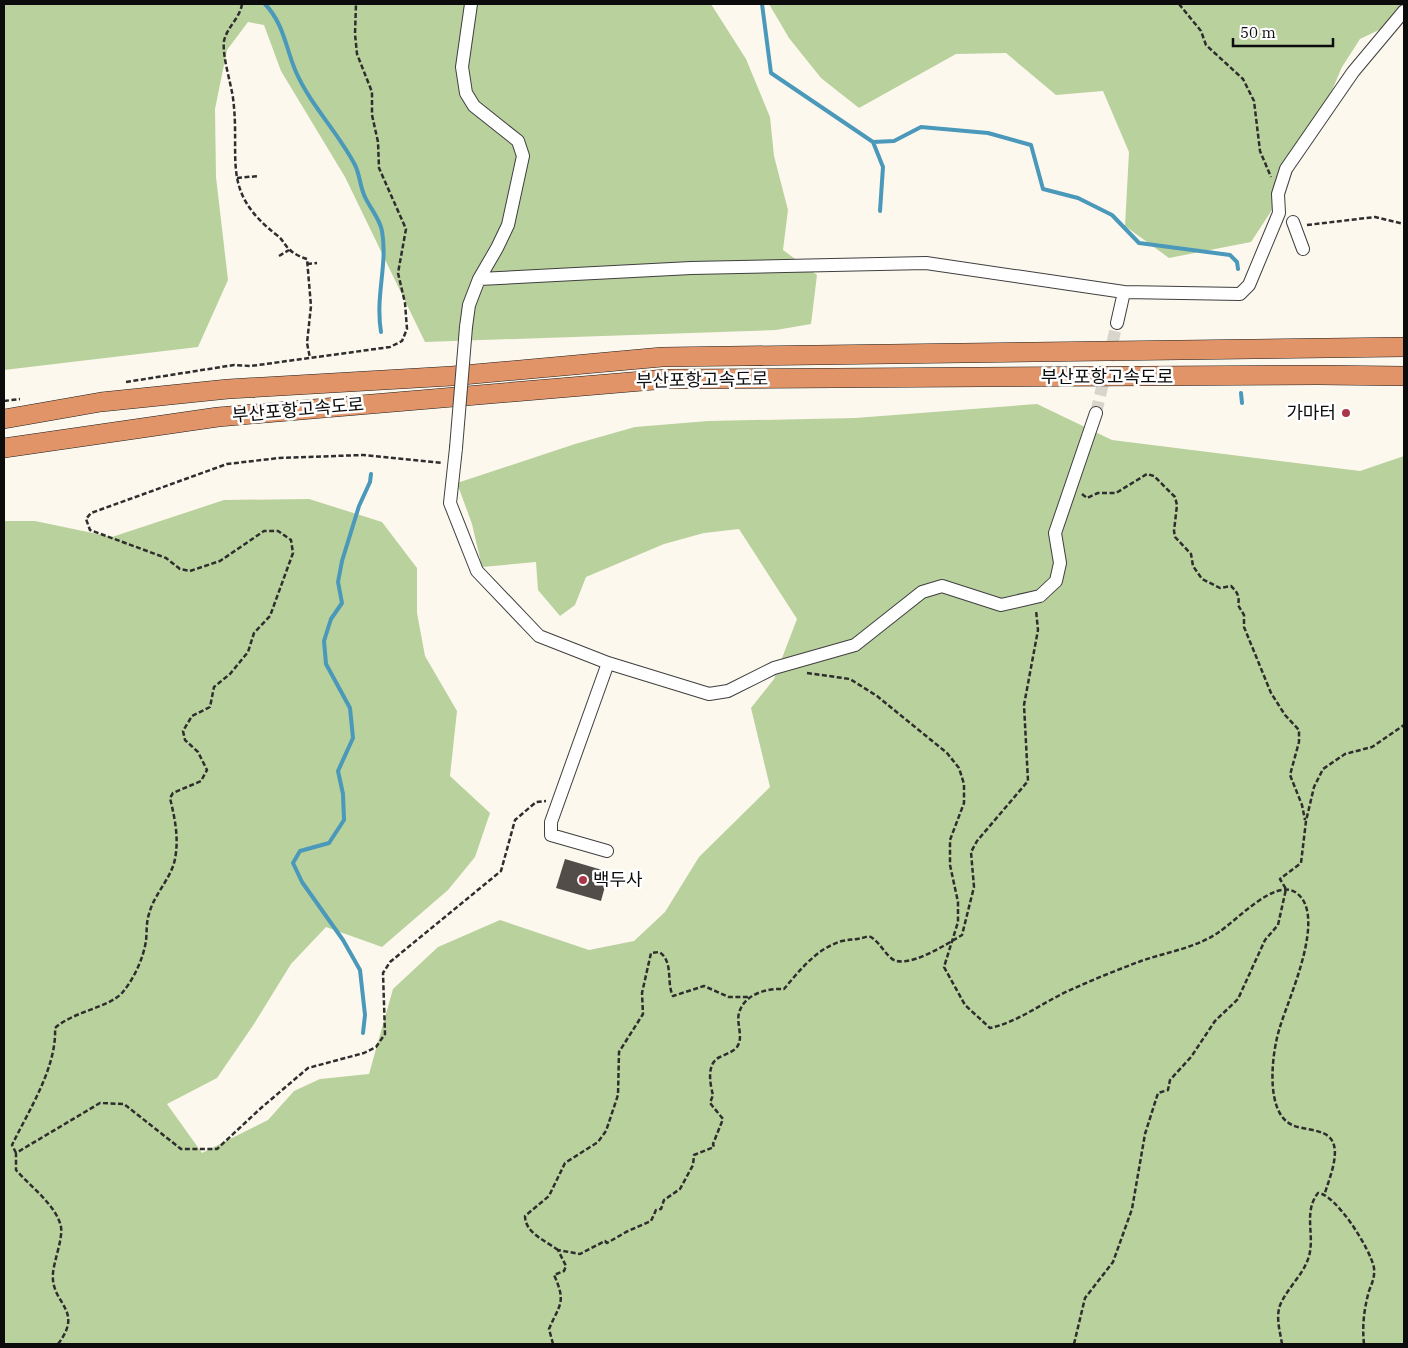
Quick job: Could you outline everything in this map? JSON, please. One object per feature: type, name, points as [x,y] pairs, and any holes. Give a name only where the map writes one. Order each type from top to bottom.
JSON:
[{"type":"highway","name":"부산포항고속도로","points":[[4,419],[101,402],[228,389],[452,376],[662,357],[1404,347]]},
{"type":"highway","name":"부산포항고속도로","points":[[4,448],[218,417],[666,379],[1404,376]]},
{"type":"lane","points":[[471,4],[462,67],[466,93],[474,106],[518,141],[523,156],[508,225],[479,279],[469,305],[450,503],[477,571],[539,636],[608,663],[709,694],[728,691],[774,668],[855,645],[922,592],[942,586],[1001,605],[1040,596],[1056,581],[1060,563],[1055,533],[1096,413]]},
{"type":"lane","points":[[479,279],[691,268],[926,263],[1124,292],[1240,294],[1249,286],[1268,243],[1279,213],[1278,194],[1286,169],[1342,88],[1404,11]]},
{"type":"lane","points":[[1293,222],[1303,249]]},
{"type":"lane","points":[[1117,323],[1124,292]]},
{"type":"lane","points":[[607,851],[551,836],[552,822],[608,663]]},
{"type":"path","points":[[242,4],[241,12],[224,42],[233,99],[237,178],[244,202],[264,226],[280,238],[289,250],[307,259],[311,306],[307,343],[310,358]]},
{"type":"path","points":[[119,383],[234,365],[251,366],[390,347],[402,341],[407,329],[405,303],[398,273],[406,229],[379,168],[378,142],[372,115],[372,92],[357,54],[355,34],[356,4]]},
{"type":"path","points":[[1179,4],[1202,31],[1206,45],[1243,79],[1254,101],[1260,151],[1278,194]]},
{"type":"path","points":[[237,178],[259,176]]},
{"type":"path","points":[[1293,222],[1303,226],[1375,217],[1404,224]]},
{"type":"path","points":[[279,256],[289,250]]},
{"type":"path","points":[[307,264],[316,263]]},
{"type":"path","points":[[4,401],[23,398]]},
{"type":"path","points":[[58,1344],[68,1332],[69,1318],[53,1276],[62,1229],[55,1212],[16,1170],[16,1153],[12,1145],[52,1059],[56,1042],[54,1028],[65,1019],[111,1001],[122,992],[138,969],[146,943],[148,915],[157,893],[171,872],[175,859],[177,829],[170,798],[172,793],[201,781],[207,770],[198,752],[185,740],[183,731],[192,716],[210,707],[214,687],[230,674],[248,652],[254,633],[270,616],[293,553],[291,540],[284,534],[278,531],[264,531],[207,567],[190,571],[180,569],[166,558],[90,530],[86,519],[90,513],[227,464],[279,458],[363,455],[454,465]]},
{"type":"path","points":[[1081,488],[1082,494],[1087,498],[1098,493],[1116,494],[1147,474],[1154,476],[1175,496],[1177,505],[1175,537],[1191,554],[1193,566],[1202,579],[1220,588],[1232,586],[1237,592],[1239,598],[1238,605],[1244,615],[1244,627],[1271,693],[1285,715],[1299,730],[1299,742],[1290,775],[1306,821]]},
{"type":"path","points":[[749,997],[739,1013],[740,1041],[736,1048],[718,1058],[711,1070],[709,1083],[713,1095],[710,1103],[724,1119],[713,1144],[714,1147],[694,1155],[693,1165],[680,1189],[673,1196],[664,1200],[661,1209],[656,1210],[651,1222],[626,1232],[612,1242],[607,1243],[605,1241],[580,1254],[558,1250],[531,1230],[525,1220],[526,1214],[549,1196],[565,1163],[598,1142],[606,1131],[618,1095],[619,1052],[642,1014],[642,993],[651,953],[659,952],[666,958],[673,996],[704,986],[729,997],[749,997],[773,989],[784,989],[808,960],[842,941],[856,941],[869,936],[877,940],[892,959],[906,963],[962,936],[974,887],[971,852],[977,842],[1028,781],[1024,705],[1038,630],[1035,597]]},
{"type":"path","points":[[798,671],[850,679],[877,696],[947,753],[959,768],[964,784],[964,803],[950,840],[950,865],[958,902],[958,922],[944,967],[965,1005],[990,1028],[1004,1025],[1075,988],[1142,961],[1197,944],[1218,933],[1270,892],[1286,889],[1296,892],[1306,906],[1309,929],[1302,965],[1279,1029],[1273,1066],[1274,1102],[1279,1114],[1291,1124],[1326,1134],[1331,1138],[1335,1146],[1334,1159],[1325,1193]]},
{"type":"path","points":[[1074,1344],[1085,1298],[1113,1262],[1132,1209],[1145,1134],[1158,1093],[1168,1090],[1170,1080],[1191,1056],[1215,1022],[1238,999],[1265,940],[1278,925],[1286,889],[1280,879],[1301,863],[1306,821],[1314,786],[1323,769],[1344,754],[1372,748],[1404,725]]},
{"type":"path","points":[[16,1153],[100,1103],[124,1104],[181,1149],[217,1150],[261,1108],[308,1068],[364,1053],[376,1047],[386,1034],[382,973],[390,962],[501,871],[515,820],[536,802],[561,800]]},
{"type":"path","points":[[1282,1344],[1278,1320],[1281,1303],[1298,1278],[1309,1256],[1310,1210],[1312,1202],[1318,1193],[1325,1193],[1343,1213],[1366,1249],[1374,1269],[1374,1278],[1363,1318],[1364,1344]]},
{"type":"path","points":[[553,1344],[549,1329],[559,1313],[561,1302],[554,1275],[564,1271],[566,1266],[558,1250]]},
{"type":"green space","points":[[4,4],[711,4],[746,59],[770,117],[774,156],[788,210],[783,250],[817,275],[811,324],[776,330],[425,342],[345,177],[281,71],[264,25],[248,22],[227,50],[215,109],[216,177],[228,280],[198,347],[4,370]]},
{"type":"green space","points":[[769,4],[1404,4],[1404,18],[1360,39],[1342,67],[1312,137],[1270,213],[1251,242],[1169,258],[1125,226],[1129,152],[1103,91],[1056,95],[1006,53],[956,54],[859,108],[821,78],[789,38]]},
{"type":"green space","points":[[1037,404],[1112,440],[1360,471],[1404,456],[1404,1344],[4,1344],[4,521],[35,521],[112,537],[224,500],[309,499],[382,522],[417,568],[417,613],[425,656],[457,711],[450,776],[490,813],[475,857],[448,890],[382,947],[326,927],[291,964],[254,1024],[217,1078],[167,1104],[202,1153],[268,1120],[294,1091],[320,1079],[369,1074],[393,989],[438,947],[500,920],[589,950],[634,941],[665,912],[699,857],[770,787],[751,708],[774,679],[797,619],[739,529],[704,533],[664,544],[586,577],[575,605],[560,616],[538,590],[536,562],[482,567],[472,524],[457,483],[575,444],[635,427],[708,421],[855,418]]},
{"type":"building","name":"백두사","points":[[565,859],[609,872],[601,901],[556,888]]},
{"type":"waterway","points":[[265,4],[281,28],[302,84],[355,165],[363,193],[381,227],[384,256],[379,305],[381,332]]},
{"type":"waterway","points":[[762,4],[771,73],[873,142],[883,167],[880,211]]},
{"type":"waterway","points":[[873,142],[894,141],[921,127],[988,133],[1031,145],[1043,189],[1078,198],[1112,215],[1139,243],[1230,255],[1237,262],[1238,269]]},
{"type":"waterway","points":[[1241,393],[1242,403]]},
{"type":"waterway","points":[[363,1033],[365,1015],[360,970],[343,940],[302,882],[293,863],[300,851],[329,843],[344,820],[343,794],[338,771],[353,738],[350,708],[326,664],[324,641],[331,619],[342,603],[338,582],[342,561],[359,506],[370,482],[371,474]]},
{"type":"tunnel","points":[[1096,413],[1117,323]]},
{"type":"place","name":"가마터","points":[[1346,413]]},
{"type":"place","name":"백두사","points":[[583,880]]}]
